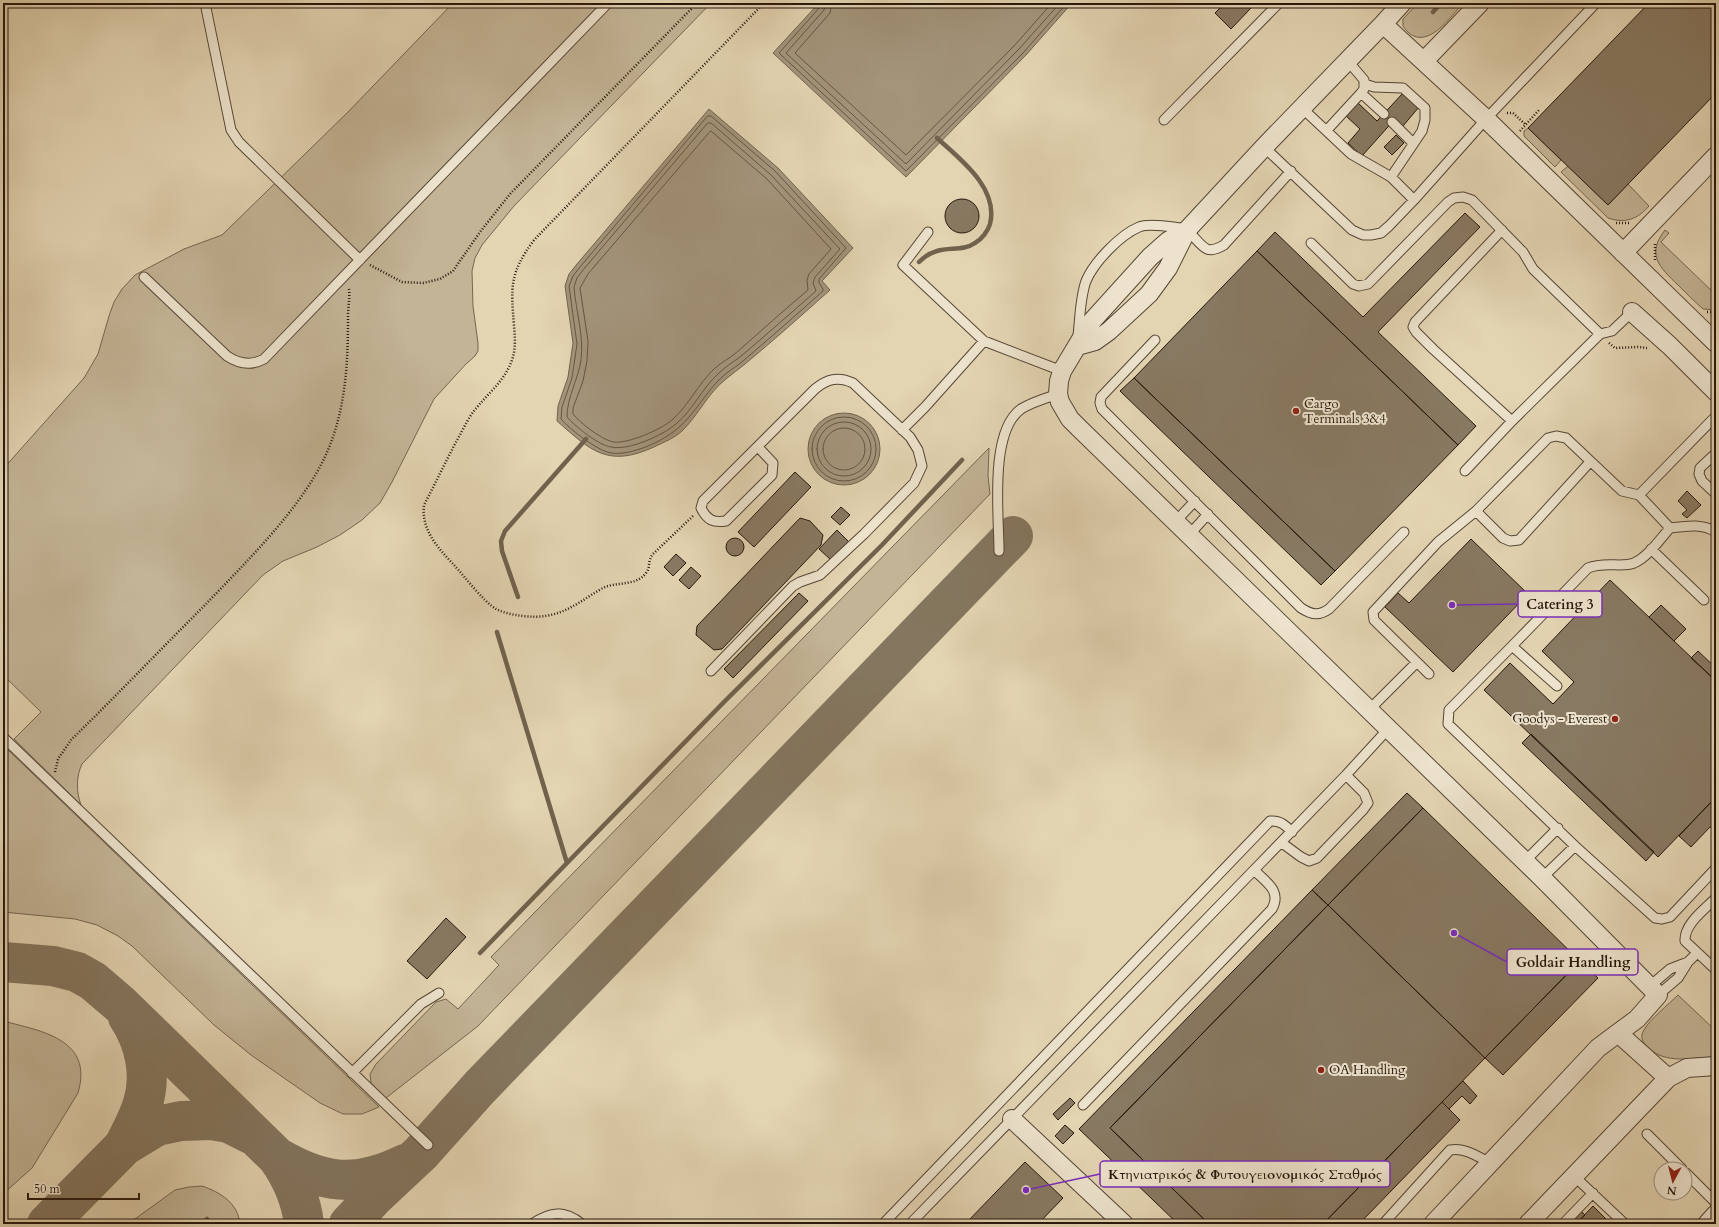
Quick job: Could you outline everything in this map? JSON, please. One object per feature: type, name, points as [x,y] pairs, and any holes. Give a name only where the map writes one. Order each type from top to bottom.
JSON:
[{"type":"street","points":[[1077,346],[1095,341],[1109,331],[1149,294],[1168,268],[1187,230],[1402,3]]},
{"type":"street","points":[[1424,61],[1480,3]]},
{"type":"street","points":[[1383,24],[1486,119],[1623,253],[1714,337]]},
{"type":"street","points":[[1623,253],[1716,156]]},
{"type":"street","points":[[1187,230],[1168,240],[1137,271],[1092,321],[1062,371],[1059,381],[1058,394],[1064,410],[1070,419],[1389,728],[1542,878],[1654,991],[1637,1019],[1598,1048],[1433,1224]]},
{"type":"street","points":[[1632,312],[1670,346],[1716,392]]},
{"type":"street","points":[[1618,1033],[1668,1078]]},
{"type":"street","points":[[1528,1224],[1668,1078],[1687,1068],[1716,1066]]},
{"type":"street","points":[[1012,1118],[1124,1224]]},
{"type":"street","points":[[1707,1224],[1716,1214]]},
{"type":"lane","points":[[205,3],[231,130],[239,142],[360,260]]},
{"type":"lane","points":[[144,277],[227,356],[235,361],[249,363],[258,362],[270,354],[345,274],[608,3]]},
{"type":"lane","points":[[1164,120],[1279,3]]},
{"type":"lane","points":[[1264,147],[1352,230],[1363,235],[1381,233],[1414,200],[1498,106],[1596,3]]},
{"type":"lane","points":[[1347,60],[1359,73],[1365,84],[1374,87],[1403,88],[1424,108],[1424,125],[1391,176]]},
{"type":"lane","points":[[1326,130],[1361,93],[1365,84]]},
{"type":"lane","points":[[1361,93],[1384,114]]},
{"type":"lane","points":[[1302,108],[1351,154],[1391,176],[1414,200]]},
{"type":"lane","points":[[1392,122],[1413,143]]},
{"type":"lane","points":[[1077,346],[1083,293],[1086,281],[1094,266],[1120,238],[1140,226],[1156,226],[1187,230],[1203,247],[1208,250],[1215,250],[1224,245],[1291,172]]},
{"type":"lane","points":[[1311,243],[1353,284],[1359,286],[1368,284],[1448,202],[1454,198],[1463,197],[1472,200],[1523,252],[1534,269],[1600,334]]},
{"type":"lane","points":[[1502,230],[1415,322],[1413,327],[1433,349],[1512,421]]},
{"type":"lane","points":[[928,232],[903,265],[984,341],[1062,371]]},
{"type":"lane","points":[[1465,471],[1512,421],[1600,334],[1612,331],[1632,312]]},
{"type":"lane","points":[[1155,340],[1101,397],[1100,403],[1102,409],[1302,608],[1309,613],[1316,615],[1329,609],[1404,532]]},
{"type":"lane","points":[[902,430],[930,402],[984,341]]},
{"type":"lane","points":[[711,671],[793,586],[820,575],[864,534],[914,483],[922,466],[921,457],[910,437],[853,383],[845,379],[836,378],[825,382],[815,389],[703,500],[701,508],[705,516],[711,521],[726,521],[772,474],[773,464],[758,447]]},
{"type":"lane","points":[[999,551],[998,462],[1005,431],[1010,420],[1020,410],[1032,403],[1058,394]]},
{"type":"lane","points":[[1640,495],[1716,416]]},
{"type":"lane","points":[[1429,674],[1374,620],[1373,612],[1438,542],[1476,511],[1548,438],[1556,436],[1566,438],[1622,491],[1640,495],[1670,528]]},
{"type":"lane","points":[[1716,453],[1700,468],[1699,474],[1702,481],[1716,494]]},
{"type":"lane","points":[[1476,511],[1503,538],[1510,541],[1519,540],[1590,462]]},
{"type":"lane","points":[[1175,522],[1195,501]]},
{"type":"lane","points":[[1189,535],[1208,514]]},
{"type":"lane","points":[[1716,532],[1703,526],[1670,528],[1644,557],[1634,563],[1598,564],[1588,568],[1449,710],[1447,717],[1448,724],[1558,828],[1575,846],[1655,918],[1662,919],[1670,917],[1716,868]]},
{"type":"lane","points":[[1651,549],[1704,600]]},
{"type":"lane","points":[[1512,646],[1557,686]]},
{"type":"lane","points":[[1369,710],[1417,662]]},
{"type":"lane","points":[[910,1224],[1292,832],[1389,728]]},
{"type":"lane","points":[[4,738],[428,1145]]},
{"type":"lane","points":[[1282,842],[1301,857],[1309,860],[1317,858],[1363,810],[1368,803],[1364,793],[1346,775]]},
{"type":"lane","points":[[883,1224],[1270,821],[1277,821],[1283,824],[1292,832]]},
{"type":"lane","points":[[1524,862],[1558,828]]},
{"type":"lane","points":[[1542,878],[1575,846]]},
{"type":"lane","points":[[1083,1106],[1272,909],[1276,897],[1274,891],[1254,870]]},
{"type":"lane","points":[[1716,898],[1691,924],[1685,933],[1685,941],[1716,970]]},
{"type":"lane","points":[[1654,991],[1678,978],[1688,962],[1697,953]]},
{"type":"lane","points":[[352,1073],[421,1004],[439,993]]},
{"type":"lane","points":[[1647,1134],[1674,1161]]},
{"type":"lane","points":[[1383,1224],[1450,1150],[1457,1148],[1465,1150],[1491,1163]]},
{"type":"lane","points":[[1574,1176],[1625,1224]]},
{"type":"lane","points":[[1693,1180],[1716,1203]]},
{"type":"lane","points":[[1563,1224],[1593,1193]]},
{"type":"lane","points":[[532,1224],[545,1215],[558,1213],[572,1216],[582,1224]]},
{"type":"path","points":[[360,260],[402,282],[423,283],[440,279],[453,271],[480,232],[510,194],[697,3]]},
{"type":"path","points":[[701,508],[653,554],[649,559],[649,567],[646,574],[639,579],[603,587],[573,607],[556,614],[543,617],[514,614],[496,609],[439,549],[426,526],[423,515],[424,505],[474,410],[492,391],[505,374],[513,359],[515,341],[512,283],[517,267],[525,253],[534,240],[764,3]]},
{"type":"path","points":[[1498,106],[1506,113],[1513,114],[1526,125]]},
{"type":"path","points":[[1521,136],[1520,131],[1539,110]]},
{"type":"path","points":[[1614,223],[1635,221]]},
{"type":"path","points":[[1655,263],[1654,254],[1657,237]]},
{"type":"path","points":[[51,784],[58,759],[71,740],[239,570],[293,507],[312,480],[328,450],[339,421],[345,390],[348,354],[349,293],[345,274]]},
{"type":"path","points":[[1702,311],[1716,312]]},
{"type":"path","points":[[1600,334],[1615,348],[1638,347],[1652,350]]},
{"type":"shaded area","points":[[453,3],[711,3],[514,206],[482,245],[475,258],[472,271],[473,306],[478,351],[434,399],[380,503],[362,520],[340,535],[317,547],[283,561],[263,575],[82,764],[77,784],[81,805],[14,739],[41,712],[3,675],[3,469],[84,378],[98,354],[114,302],[122,289],[135,275],[184,249],[222,235],[348,112]]},
{"type":"shaded area","points":[[1418,3],[1463,3],[1451,18],[1435,32],[1427,36],[1419,37],[1411,34],[1403,26],[1403,19]]},
{"type":"shaded area","points":[[1528,128],[1561,160],[1555,167],[1524,136],[1524,131]]},
{"type":"shaded area","points":[[1568,166],[1608,205],[1628,184],[1649,206],[1636,217],[1631,219],[1614,220],[1608,218],[1561,172]]},
{"type":"shaded area","points":[[1665,230],[1669,233],[1661,242],[1716,295],[1716,310],[1703,309],[1665,272],[1657,260],[1656,246]]},
{"type":"shaded area","points":[[989,448],[988,476],[990,494],[478,1026],[386,1098],[371,1083],[370,1074],[376,1064],[436,1002],[446,999],[458,1009],[499,965],[491,957]]},
{"type":"shaded area","points":[[4,746],[379,1107],[362,1114],[343,1114],[320,1103],[251,1055],[214,1025],[132,946],[118,936],[97,925],[75,919],[3,912]]},
{"type":"shaded area","points":[[1678,995],[1716,1031],[1716,1057],[1689,1059],[1671,1058],[1654,1052],[1643,1042],[1642,1034],[1647,1026]]},
{"type":"shaded area","points":[[3,1021],[33,1029],[61,1040],[71,1049],[78,1060],[81,1075],[78,1093],[32,1168],[3,1194]]},
{"type":"shaded area","points":[[202,1186],[221,1195],[232,1204],[239,1217],[240,1224],[128,1224],[175,1190]]},
{"type":"water","points":[[819,3],[1072,3],[1026,55],[906,177],[773,53]]},
{"type":"water","points":[[709,109],[778,168],[853,248],[822,281],[830,290],[767,346],[720,385],[680,433],[665,442],[638,453],[624,456],[612,456],[601,453],[580,441],[557,421],[558,406],[568,377],[573,343],[565,286],[569,274],[577,264]]},
{"type":"water","points":[[844,413],[864,419],[874,429],[880,449],[874,469],[864,479],[844,485],[824,479],[814,469],[808,449],[814,429],[824,419]]},
{"type":"building","points":[[1225,3],[1245,3],[1251,8],[1231,29],[1215,13]]},
{"type":"building","points":[[1649,3],[1716,3],[1716,93],[1608,205],[1528,128]]},
{"type":"building","points":[[1403,93],[1419,107],[1403,126],[1395,119],[1362,156],[1348,143],[1360,129],[1345,115],[1357,102],[1377,121]]},
{"type":"building","points":[[1396,135],[1404,143],[1392,155],[1384,147]]},
{"type":"building","points":[[962,199],[968,200],[974,204],[978,210],[978,222],[974,228],[968,232],[962,233],[956,232],[950,228],[946,222],[945,216],[946,210],[950,204],[956,200]]},
{"type":"building","points":[[1465,213],[1480,227],[1378,332],[1476,426],[1458,445],[1257,251],[1275,232],[1363,317]]},
{"type":"building","name":"Cargo Terminals 3&4","points":[[1257,251],[1458,445],[1335,571],[1134,378]]},
{"type":"building","points":[[1134,378],[1335,571],[1321,585],[1120,391]]},
{"type":"building","points":[[795,472],[811,487],[754,547],[738,532]]},
{"type":"building","points":[[1687,491],[1701,505],[1687,518],[1682,514],[1687,510],[1678,501]]},
{"type":"building","points":[[841,507],[850,515],[840,525],[831,517]]},
{"type":"building","points":[[800,518],[810,521],[823,535],[821,545],[722,649],[714,650],[696,635],[697,626]]},
{"type":"building","points":[[837,530],[849,542],[831,560],[819,549]]},
{"type":"building","points":[[735,538],[741,541],[744,547],[741,553],[735,556],[729,553],[726,547],[729,541]]},
{"type":"building","points":[[1471,539],[1528,594],[1453,672],[1385,607],[1398,593],[1409,603]]},
{"type":"building","points":[[676,554],[686,563],[673,576],[664,567]]},
{"type":"building","points":[[691,567],[701,576],[689,589],[679,580]]},
{"type":"building","name":"Goodys - Everest","points":[[1610,580],[1716,681],[1716,797],[1658,857],[1484,690],[1510,663],[1553,704],[1574,682],[1542,651]]},
{"type":"building","points":[[799,593],[808,601],[733,678],[724,669]]},
{"type":"building","points":[[1661,605],[1686,629],[1674,641],[1649,617]]},
{"type":"building","points":[[1698,651],[1716,668],[1716,681],[1691,658]]},
{"type":"building","points":[[1531,734],[1654,852],[1646,861],[1522,743]]},
{"type":"building","points":[[1407,793],[1423,808],[1328,905],[1312,890]]},
{"type":"building","points":[[1716,797],[1716,832],[1710,827],[1691,847],[1679,836]]},
{"type":"building","points":[[1423,808],[1580,961],[1485,1058],[1328,905]]},
{"type":"building","points":[[1312,890],[1328,905],[1110,1128],[1209,1224],[1178,1224],[1079,1129]]},
{"type":"building","name":"OA Handling","points":[[1328,905],[1485,1058],[1323,1224],[1209,1224],[1110,1128]]},
{"type":"building","points":[[446,918],[466,937],[427,979],[407,961]]},
{"type":"building","points":[[1580,961],[1598,978],[1503,1075],[1485,1058]]},
{"type":"building","points":[[1463,1081],[1477,1096],[1470,1104],[1462,1096],[1449,1109],[1442,1102]]},
{"type":"building","points":[[1070,1098],[1075,1103],[1058,1120],[1053,1114]]},
{"type":"building","points":[[1442,1102],[1460,1120],[1359,1224],[1323,1224]]},
{"type":"building","points":[[1065,1125],[1074,1133],[1063,1144],[1055,1136]]},
{"type":"building","points":[[1025,1162],[1063,1198],[1038,1224],[972,1224],[968,1221]]},
{"type":"building","points":[[1593,1206],[1611,1224],[1576,1224]]},
{"type":"building","points":[[1579,1209],[1585,1215],[1576,1224],[1564,1224]]},
{"type":"waterway","points":[[1433,12],[1441,3]]},
{"type":"waterway","points":[[919,262],[927,255],[937,251],[961,248],[971,245],[982,237],[990,224],[991,211],[989,198],[976,175],[937,138]]},
{"type":"waterway","points":[[518,597],[502,551],[501,541],[505,531],[586,439]]},
{"type":"waterway","points":[[567,863],[723,703],[882,545],[962,460]]},
{"type":"waterway","points":[[480,953],[567,863],[497,632]]},
{"type":"waterway","points":[[202,1224],[207,1219]]},
{"type":"taxiway","points":[[349,1224],[374,1197],[421,1153],[480,1087],[1013,536]]},
{"type":"taxiway","points":[[3,962],[53,966],[77,972],[93,981],[121,1005],[277,1157],[295,1189],[301,1206],[304,1224]]},
{"type":"taxiway","points":[[124,1146],[141,1109],[146,1092],[147,1081],[145,1058],[142,1047],[134,1026],[128,1017]]},
{"type":"taxiway","points":[[47,1224],[124,1146],[157,1126],[181,1121],[211,1120],[229,1123],[251,1134]]},
{"type":"taxiway","points":[[277,1157],[310,1173],[340,1180],[371,1177],[405,1164]]},
{"type":"place","name":"Cargo Terminals 3&4","points":[[1296,411]]},
{"type":"place","name":"Catering 3","points":[[1452,605]]},
{"type":"place","name":"Goodys - Everest","points":[[1615,719]]},
{"type":"place","name":"Goldair Handling","points":[[1454,933]]},
{"type":"place","name":"OA Handling","points":[[1321,1070]]},
{"type":"place","name":"Κτηνιατρικός & Φυτουγειονομικός Σταθμός","points":[[1026,1190]]}]
